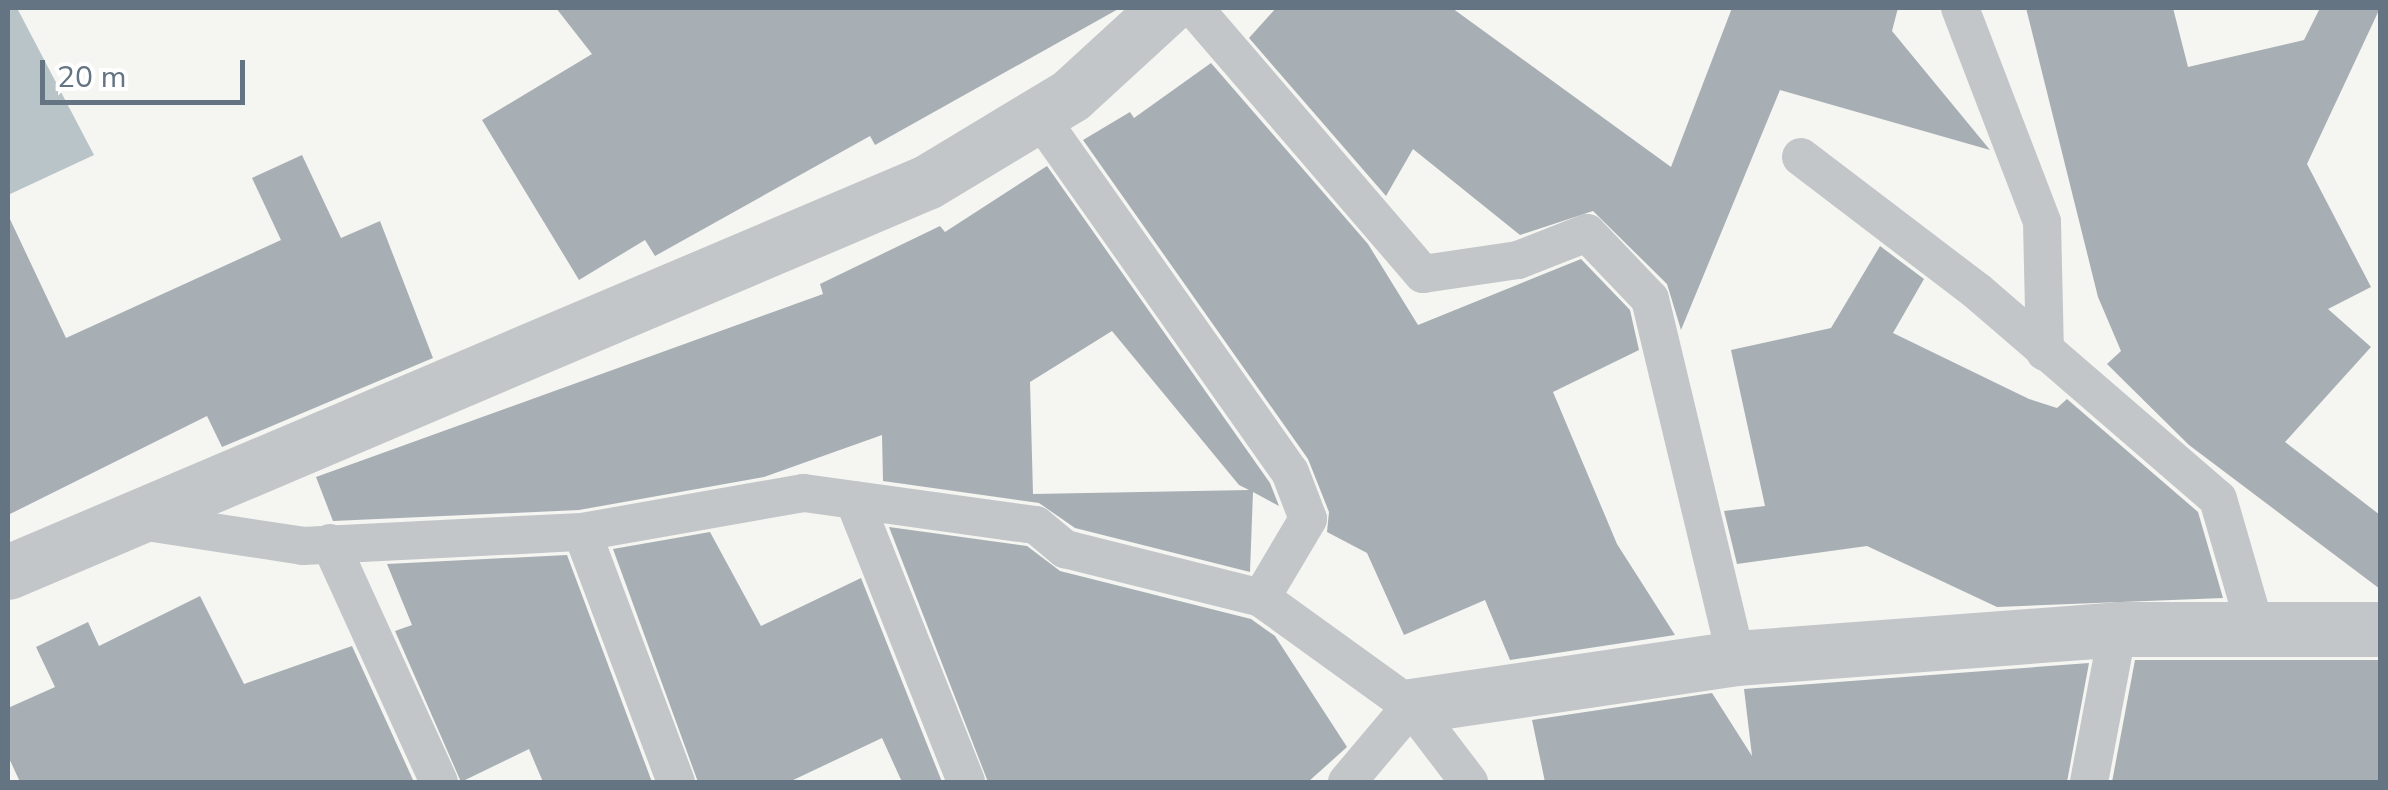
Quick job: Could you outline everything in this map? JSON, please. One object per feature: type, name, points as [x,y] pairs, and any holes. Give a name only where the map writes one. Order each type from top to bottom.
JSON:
[{"type":"street","points":[[8,572],[927,182],[1038,115],[1166,8]]},
{"type":"street","points":[[1411,706],[1736,658],[2118,629],[2380,629]]},
{"type":"lane","points":[[1194,8],[1423,274],[1518,260],[1588,233],[1650,300],[1736,658]]},
{"type":"lane","points":[[1960,8],[2042,222],[2044,352]]},
{"type":"lane","points":[[1038,115],[1290,472],[1308,519],[1261,598]]},
{"type":"lane","points":[[1801,157],[2044,352],[2218,499],[2255,626]]},
{"type":"lane","points":[[131,520],[330,543],[582,532],[804,493],[1036,525],[1066,549],[1261,598],[1411,706],[1468,782]]},
{"type":"lane","points":[[854,500],[966,782]]},
{"type":"lane","points":[[582,532],[676,782]]},
{"type":"lane","points":[[330,543],[439,782]]},
{"type":"lane","points":[[2089,782],[2118,629]]},
{"type":"lane","points":[[1347,782],[1411,706]]},
{"type":"shaded area","points":[[8,8],[17,8],[94,155],[8,195]]},
{"type":"building","points":[[556,8],[1120,8],[875,145],[870,136],[655,256],[645,240],[579,280],[482,120],[592,54]]},
{"type":"building","points":[[1276,8],[1452,8],[1671,167],[1732,8],[1898,8],[1892,31],[1990,150],[1780,90],[1681,330],[1667,284],[1593,211],[1520,235],[1413,149],[1386,196],[1249,38]]},
{"type":"building","points":[[2026,8],[2173,8],[2188,67],[2304,40],[2320,8],[2380,8],[2307,164],[2371,287],[2328,309],[2371,347],[2285,442],[2380,515],[2380,589],[2189,445],[2107,364],[2121,351],[2098,297]]},
{"type":"building","points":[[1211,63],[1368,244],[1418,325],[1581,259],[1630,310],[1639,350],[1553,392],[1617,544],[1675,635],[1510,660],[1485,600],[1404,635],[1367,553],[1327,532],[1329,512],[1308,459],[1083,140],[1130,112],[1134,118]]},
{"type":"building","points":[[302,155],[341,238],[380,221],[433,358],[222,447],[207,416],[8,515],[8,215],[66,338],[281,240],[252,178]]},
{"type":"building","points":[[1047,166],[1270,483],[1279,506],[1253,492],[1250,572],[1075,528],[1039,503],[883,481],[882,435],[764,477],[579,510],[333,521],[316,477],[823,294],[820,284],[940,226],[945,232]],"holes":[[[1112,331],[1239,485],[1249,490],[1033,494],[1030,382]]]},
{"type":"building","points":[[1880,246],[1924,279],[1893,333],[2029,399],[2057,408],[2067,399],[2198,512],[2223,598],[1997,607],[1867,546],[1737,564],[1724,511],[1765,506],[1731,350],[1831,328]]},
{"type":"building","points":[[889,527],[1027,546],[1060,571],[1251,619],[1275,636],[1347,747],[1308,782],[988,782]]},
{"type":"building","points":[[710,532],[761,626],[861,578],[942,782],[902,782],[882,738],[789,782],[698,782],[613,549]]},
{"type":"building","points":[[567,555],[652,782],[543,782],[529,749],[461,782],[395,631],[412,625],[387,564]]},
{"type":"building","points":[[200,596],[244,684],[352,646],[414,782],[20,782],[8,756],[8,708],[55,687],[36,647],[88,622],[99,646]]},
{"type":"building","points":[[2135,660],[2380,660],[2380,782],[2112,782]]},
{"type":"building","points":[[2089,663],[2067,782],[1545,782],[1532,720],[1712,693],[1752,756],[1744,689]]}]
